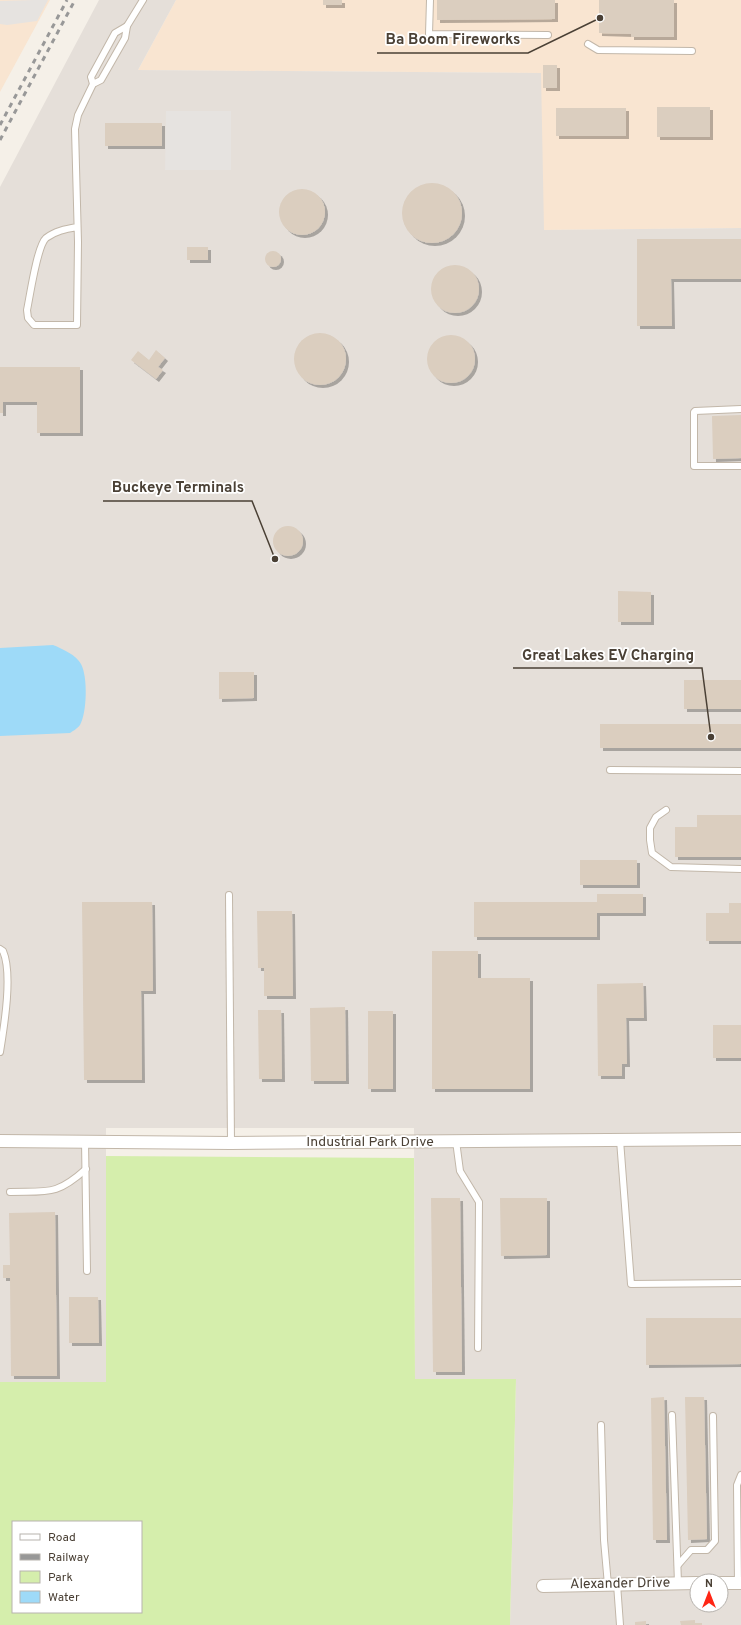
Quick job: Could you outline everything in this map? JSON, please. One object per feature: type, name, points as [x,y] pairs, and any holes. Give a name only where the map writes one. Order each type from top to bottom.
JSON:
[{"type":"street","name":"Industrial Park Drive","points":[[0,1141],[231,1143],[741,1139]]},
{"type":"street","name":"Alexander Drive","points":[[543,1586],[689,1583]]},
{"type":"street","points":[[729,1583],[740,1583]]},
{"type":"lane","points":[[77,227],[57,231],[44,239],[40,249],[27,310],[28,318],[34,325],[77,325],[77,227],[75,129],[78,115],[93,84],[100,80],[125,38],[127,26],[143,0]]},
{"type":"lane","points":[[430,0],[429,34],[548,35]]},
{"type":"lane","points":[[93,84],[91,77],[116,33],[127,26]]},
{"type":"lane","points":[[588,44],[598,50],[692,51]]},
{"type":"lane","points":[[741,409],[695,411],[694,466],[741,466]]},
{"type":"lane","points":[[610,770],[741,771]]},
{"type":"lane","points":[[666,810],[656,817],[650,828],[652,853],[671,868],[741,870]]},
{"type":"lane","points":[[229,895],[231,1143]]},
{"type":"lane","points":[[0,949],[3,951],[6,958],[7,1010],[0,1052]]},
{"type":"lane","points":[[620,1140],[631,1284],[741,1283]]},
{"type":"lane","points":[[85,1141],[87,1271]]},
{"type":"lane","points":[[456,1141],[460,1171],[479,1202],[478,1348]]},
{"type":"lane","points":[[10,1192],[58,1190],[66,1186],[86,1169]]},
{"type":"lane","points":[[672,1415],[678,1583]]},
{"type":"lane","points":[[678,1565],[691,1550],[707,1550],[715,1541],[713,1416]]},
{"type":"lane","points":[[601,1425],[604,1540],[620,1625]]},
{"type":"lane","points":[[740,1583],[737,1484],[741,1475]]},
{"type":"shaded area","points":[[0,0],[50,0],[0,92]]},
{"type":"shaded area","points":[[48,0],[37,21],[7,25],[0,24],[0,1]]},
{"type":"shaded area","points":[[99,0],[176,0],[138,70],[541,73],[544,230],[741,228],[741,1625],[510,1625],[516,1379],[415,1379],[414,1128],[106,1128],[106,1382],[0,1382],[0,187]]},
{"type":"shaded area","points":[[176,0],[741,0],[741,228],[543,230],[540,73],[138,70]]},
{"type":"shaded area","points":[[166,111],[231,111],[231,170],[165,170]]},
{"type":"green space","points":[[106,1156],[414,1158],[415,1379],[516,1379],[510,1625],[0,1625],[0,1382],[106,1382]]},
{"type":"water","points":[[53,645],[73,655],[81,664],[85,677],[86,695],[84,712],[80,725],[70,733],[0,736],[0,648]]},
{"type":"building","points":[[323,0],[342,0],[342,5],[323,5]]},
{"type":"building","points":[[437,0],[555,0],[555,19],[437,20]]},
{"type":"building","points":[[599,0],[674,0],[674,37],[631,37],[631,34],[599,33]]},
{"type":"building","points":[[543,65],[557,65],[557,88],[543,88]]},
{"type":"building","points":[[657,107],[710,107],[710,137],[657,137]]},
{"type":"building","points":[[556,108],[626,108],[626,136],[556,136]]},
{"type":"building","points":[[105,123],[162,123],[162,146],[105,146]]},
{"type":"building","points":[[426,183],[438,183],[449,188],[457,196],[462,207],[460,225],[449,238],[438,243],[426,243],[415,238],[407,230],[402,219],[402,207],[407,196],[415,188]]},
{"type":"building","points":[[297,189],[307,189],[319,195],[324,203],[324,221],[319,229],[311,234],[297,235],[289,232],[282,225],[279,217],[279,207],[282,199],[289,192]]},
{"type":"building","points":[[637,239],[741,239],[741,279],[671,279],[672,326],[637,326]]},
{"type":"building","points":[[187,247],[208,247],[208,260],[187,260]]},
{"type":"building","points":[[273,251],[280,256],[281,259],[276,266],[273,267],[266,262],[265,259],[270,252]]},
{"type":"building","points":[[455,265],[464,267],[472,272],[477,280],[479,289],[477,298],[472,306],[464,311],[455,313],[446,311],[438,306],[433,298],[431,289],[433,280],[438,272],[446,267]]},
{"type":"building","points":[[315,333],[325,333],[339,340],[346,354],[346,364],[339,378],[325,385],[315,385],[305,381],[298,374],[294,364],[294,354],[298,344],[305,337]]},
{"type":"building","points":[[446,335],[456,335],[468,342],[475,354],[475,364],[468,376],[456,383],[446,383],[438,379],[431,372],[427,364],[427,354],[431,346],[438,339]]},
{"type":"building","points":[[156,350],[165,358],[158,367],[163,370],[156,379],[131,360],[138,351],[149,360]]},
{"type":"building","points":[[0,367],[80,367],[80,433],[37,433],[37,402],[3,402],[3,413],[0,413]]},
{"type":"building","points":[[741,415],[741,458],[713,459],[712,416]]},
{"type":"building","points":[[288,526],[298,531],[303,541],[298,551],[288,556],[278,551],[273,541],[278,531]]},
{"type":"building","points":[[618,591],[651,592],[651,622],[618,622]]},
{"type":"building","points":[[219,672],[254,672],[254,698],[219,699]]},
{"type":"building","points":[[684,680],[741,680],[741,709],[684,709]]},
{"type":"building","points":[[600,724],[741,724],[741,748],[600,748]]},
{"type":"building","points":[[697,815],[741,815],[741,857],[675,857],[675,827],[697,827]]},
{"type":"building","points":[[580,860],[637,860],[637,885],[580,885]]},
{"type":"building","points":[[597,894],[643,894],[643,913],[597,913],[597,937],[474,937],[474,902],[597,902]]},
{"type":"building","points":[[82,902],[152,902],[153,991],[141,991],[142,1080],[84,1080]]},
{"type":"building","points":[[729,903],[741,903],[741,941],[706,941],[706,913],[729,913]]},
{"type":"building","points":[[257,911],[292,911],[293,996],[264,996],[264,968],[258,968]]},
{"type":"building","points":[[432,951],[478,951],[478,978],[530,978],[530,1089],[432,1089]]},
{"type":"building","points":[[643,983],[644,1018],[626,1018],[627,1064],[622,1064],[622,1076],[598,1076],[597,984]]},
{"type":"building","points":[[345,1007],[346,1081],[311,1081],[310,1008]]},
{"type":"building","points":[[258,1010],[281,1010],[282,1079],[259,1079]]},
{"type":"building","points":[[368,1011],[393,1011],[393,1089],[368,1089]]},
{"type":"building","points":[[713,1025],[741,1025],[741,1058],[713,1058]]},
{"type":"building","points":[[431,1198],[460,1198],[462,1372],[433,1372]]},
{"type":"building","points":[[500,1198],[547,1198],[547,1255],[501,1256]]},
{"type":"building","points":[[55,1212],[57,1376],[11,1376],[10,1278],[3,1278],[3,1265],[10,1265],[9,1213]]},
{"type":"building","points":[[69,1297],[98,1297],[99,1343],[69,1343]]},
{"type":"building","points":[[646,1318],[741,1318],[741,1364],[646,1365]]},
{"type":"building","points":[[664,1397],[667,1540],[653,1540],[651,1398]]},
{"type":"building","points":[[685,1397],[704,1397],[707,1539],[688,1540]]},
{"type":"building","points":[[695,1620],[695,1623],[702,1623],[702,1625],[681,1625],[680,1621]]},
{"type":"building","points":[[646,1621],[646,1625],[635,1625],[635,1622]]},
{"type":"railway","points":[[0,125],[67,0]]},
{"type":"railway","points":[[0,140],[75,0]]},
{"type":"place","name":"Ba Boom Fireworks","points":[[600,18]]},
{"type":"place","name":"Buckeye Terminals","points":[[275,559]]},
{"type":"place","name":"Great Lakes EV Charging","points":[[711,737]]}]
